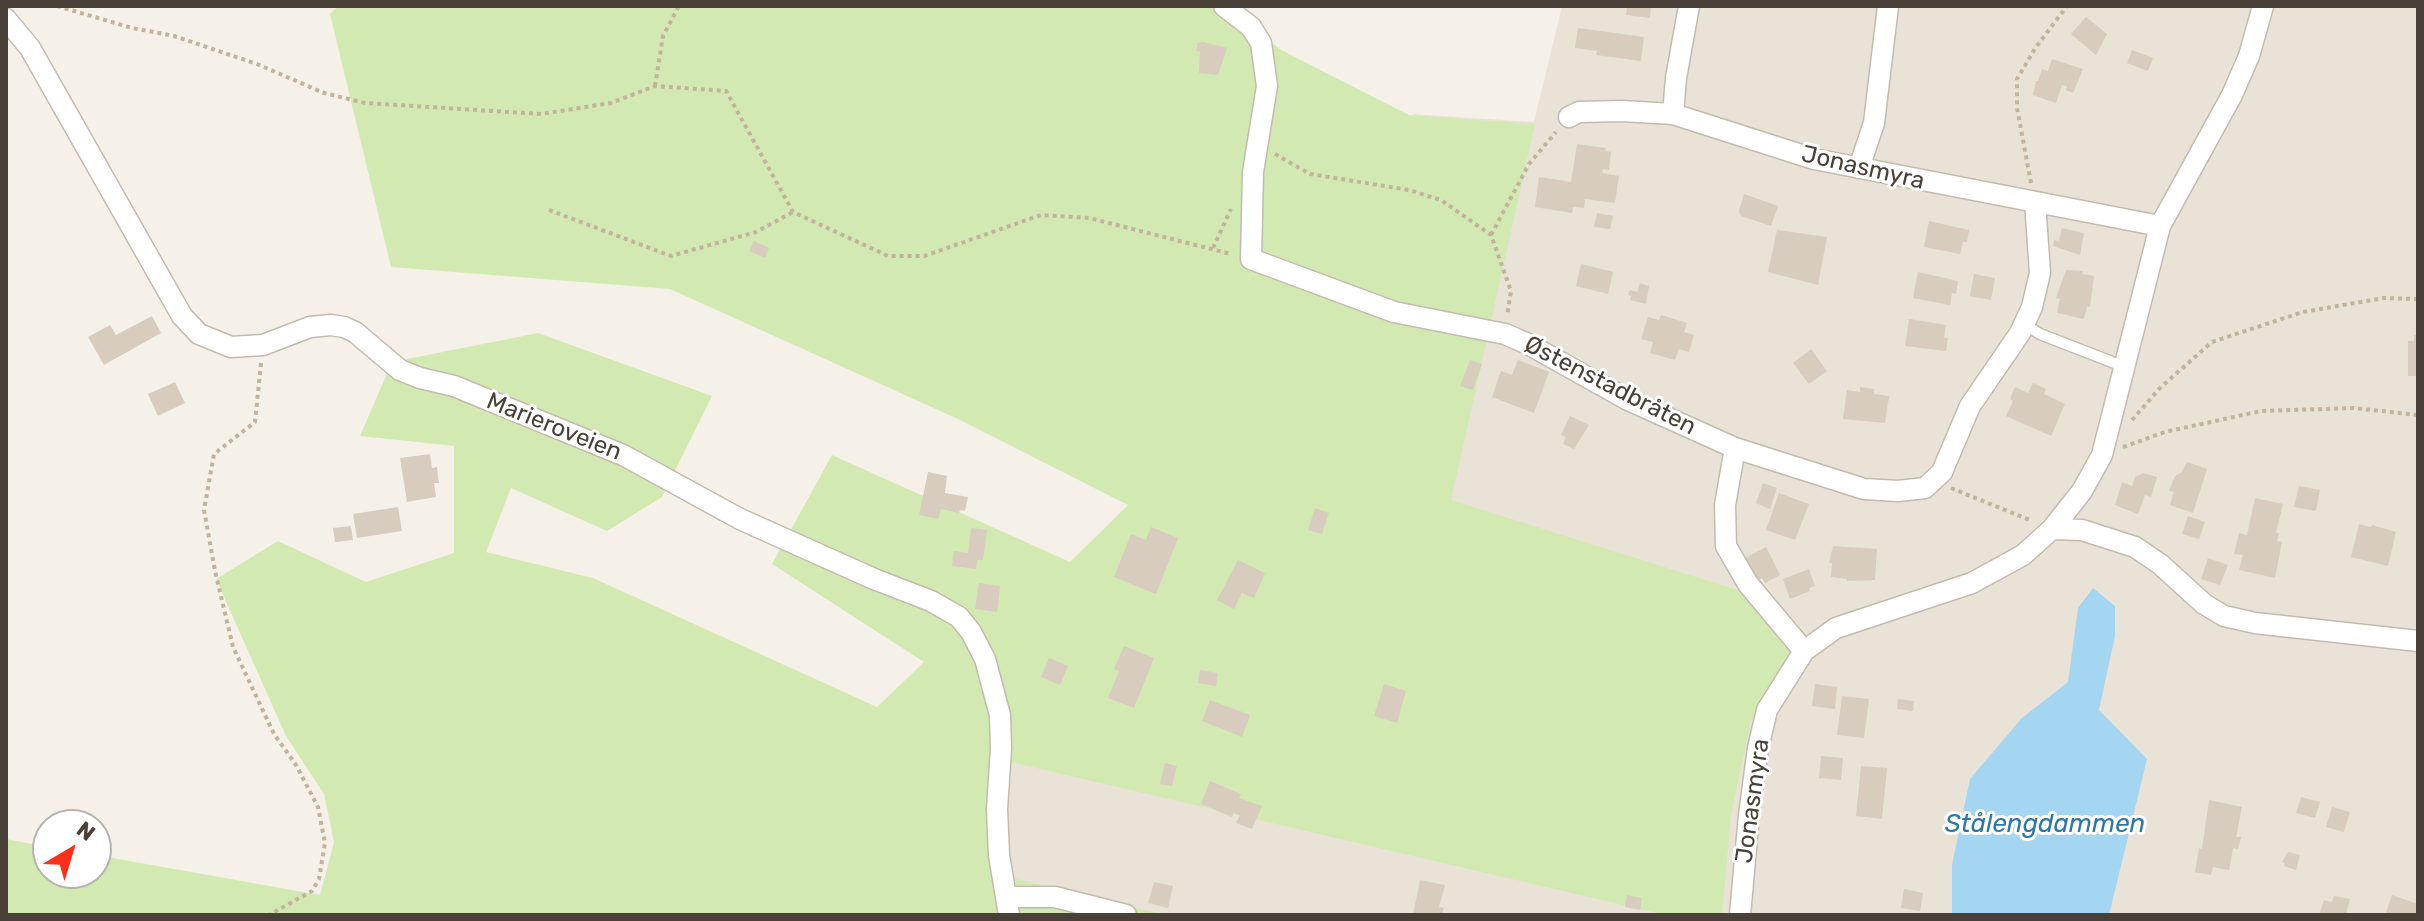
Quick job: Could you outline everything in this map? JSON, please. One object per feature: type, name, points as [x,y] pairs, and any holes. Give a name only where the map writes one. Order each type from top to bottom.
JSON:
[{"type":"street","points":[[1224,6],[1251,27],[1261,43],[1267,86],[1253,172],[1251,259]]},
{"type":"street","points":[[1673,114],[1689,6]]},
{"type":"street","points":[[1859,168],[1874,123],[1888,6]]},
{"type":"street","name":"Jonasmyra","points":[[1740,915],[1749,815],[1758,748],[1767,710],[1804,651],[1836,628],[1972,583],[2023,555],[2052,529],[2082,491],[2102,455],[2160,226],[2232,95],[2249,56],[2263,6]]},
{"type":"street","name":"Marieroveien","points":[[6,19],[30,48],[182,316],[199,334],[231,347],[263,345],[310,327],[344,327],[355,332],[392,365],[409,374],[454,386],[623,455],[740,519],[952,612],[966,624],[979,645],[998,707],[1001,731],[997,823],[1008,906]]},
{"type":"street","name":"Jonasmyra","points":[[1569,117],[1579,112],[1673,114],[1814,159],[2160,226]]},
{"type":"street","points":[[1925,488],[1942,472],[1970,406],[2032,307],[2040,273],[2035,202]]},
{"type":"street","name":"Østenstadbråten","points":[[1251,259],[1394,312],[1505,334],[1628,400],[1735,448],[1864,489],[1898,491],[1925,488]]},
{"type":"street","points":[[1735,448],[1725,505],[1726,546],[1748,584],[1804,651]]},
{"type":"street","points":[[2052,529],[2082,530],[2135,547],[2160,564],[2204,604],[2224,616],[2255,623],[2418,641]]},
{"type":"street","points":[[1008,906],[1055,897],[1126,915]]},
{"type":"lane","points":[[2024,323],[2040,334],[2125,367]]},
{"type":"path","points":[[57,6],[132,28],[174,36],[257,64],[324,93],[365,103],[541,114],[611,103],[655,86],[726,91],[793,212],[888,256],[924,256],[1041,215],[1089,218],[1251,259]]},
{"type":"path","points":[[655,86],[663,36],[679,6]]},
{"type":"path","points":[[2035,202],[2017,108],[2017,79],[2036,47],[2067,6]]},
{"type":"path","points":[[1491,235],[1529,164],[1569,117]]},
{"type":"path","points":[[1256,143],[1310,174],[1409,190],[1441,200],[1491,235],[1511,291],[1505,334]]},
{"type":"path","points":[[549,210],[671,256],[756,232],[793,212]]},
{"type":"path","points":[[2131,421],[2160,388],[2212,342],[2303,312],[2384,298],[2418,299]]},
{"type":"path","points":[[263,345],[255,422],[214,454],[204,510],[233,647],[274,734],[296,765],[318,807],[325,843],[319,879],[312,891],[269,915]]},
{"type":"path","points":[[2102,455],[2165,432],[2261,411],[2354,408],[2418,415]]},
{"type":"path","points":[[1925,488],[1951,488],[2052,529]]},
{"type":"shaded area","points":[[1562,6],[2418,6],[2418,915],[875,915],[1410,252],[1413,114],[1534,122]]},
{"type":"green space","points":[[338,6],[1227,6],[1281,50],[1409,115],[1535,124],[1451,500],[1750,594],[1798,650],[1751,720],[1731,816],[1722,915],[1666,915],[1002,760],[1012,878],[1166,915],[6,915],[6,839],[32,844],[32,889],[112,889],[112,858],[320,895],[334,842],[324,794],[286,736],[216,579],[278,541],[366,582],[454,553],[454,446],[360,436],[392,362],[538,333],[712,396],[662,497],[607,531],[511,488],[486,552],[593,578],[877,707],[924,662],[772,564],[832,455],[1070,562],[1128,505],[958,419],[670,289],[391,267],[330,14]]},
{"type":"water","name":"Stålengdammen","points":[[2093,588],[2115,606],[2115,636],[2099,710],[2147,759],[2109,915],[1952,915],[1952,865],[1970,779],[2022,718],[2068,682],[2078,608]]},
{"type":"building","points":[[1627,6],[1651,6],[1650,18],[1626,15]]},
{"type":"building","points":[[2086,17],[2107,34],[2096,55],[2071,34]]},
{"type":"building","points":[[1578,28],[1644,37],[1641,61],[1596,55],[1597,51],[1575,48]]},
{"type":"building","points":[[1198,43],[1227,48],[1218,75],[1199,73],[1200,52],[1196,51]]},
{"type":"building","points":[[2132,50],[2153,58],[2148,71],[2127,63]]},
{"type":"building","points":[[2052,59],[2083,69],[2073,93],[2062,85],[2056,103],[2033,95],[2042,69],[2048,71]]},
{"type":"building","points":[[1577,144],[1606,148],[1605,151],[1611,152],[1609,170],[1603,169],[1602,173],[1619,176],[1615,203],[1585,199],[1584,208],[1573,207],[1572,213],[1535,207],[1539,177],[1571,182]]},
{"type":"building","points":[[1744,194],[1778,206],[1771,226],[1741,216],[1739,211]]},
{"type":"building","points":[[1597,213],[1613,216],[1610,229],[1594,227]]},
{"type":"building","points":[[1929,221],[1969,230],[1960,254],[1924,247]]},
{"type":"building","points":[[2062,228],[2084,233],[2080,255],[2053,246],[2054,240],[2059,241]]},
{"type":"building","points":[[1777,230],[1827,237],[1818,285],[1768,272]]},
{"type":"building","points":[[754,241],[769,248],[765,258],[749,251]]},
{"type":"building","points":[[1581,264],[1613,272],[1608,294],[1576,286]]},
{"type":"building","points":[[2066,270],[2083,271],[2082,274],[2094,276],[2090,307],[2087,306],[2084,319],[2057,313],[2060,299],[2056,298]]},
{"type":"building","points":[[1918,272],[1958,281],[1950,305],[1913,298]]},
{"type":"building","points":[[1974,274],[1995,278],[1991,300],[1970,296]]},
{"type":"building","points":[[1640,283],[1649,286],[1646,304],[1630,300],[1631,296],[1628,295],[1630,290],[1637,292]]},
{"type":"building","points":[[1661,315],[1687,323],[1684,332],[1694,335],[1689,352],[1679,349],[1675,360],[1650,353],[1653,342],[1641,339],[1648,317],[1659,320]]},
{"type":"building","points":[[152,316],[161,333],[104,365],[88,337],[110,325],[116,335]]},
{"type":"building","points":[[1909,319],[1946,325],[1946,351],[1905,346]]},
{"type":"building","points":[[2414,335],[2418,335],[2418,376],[2408,376],[2408,341],[2414,341]]},
{"type":"building","points":[[1811,349],[1827,371],[1809,384],[1793,363]]},
{"type":"building","points":[[1470,360],[1482,364],[1473,390],[1460,386]]},
{"type":"building","points":[[1518,360],[1549,372],[1534,413],[1492,397],[1501,371],[1512,375]]},
{"type":"building","points":[[175,382],[185,403],[158,416],[148,394]]},
{"type":"building","points":[[2033,383],[2046,389],[2044,394],[2065,404],[2051,436],[2006,416],[2015,387],[2028,393]]},
{"type":"building","points":[[1860,387],[1874,389],[1874,394],[1889,396],[1885,423],[1843,419],[1847,390],[1860,392]]},
{"type":"building","points":[[1570,416],[1589,425],[1574,449],[1563,444],[1566,437],[1561,435]]},
{"type":"building","points":[[430,454],[432,468],[437,467],[439,483],[434,483],[436,497],[407,502],[400,458]]},
{"type":"building","points":[[2187,462],[2207,469],[2193,513],[2170,505],[2174,492],[2169,491],[2175,476],[2181,473]]},
{"type":"building","points":[[928,472],[947,476],[945,493],[968,497],[965,511],[960,510],[959,513],[941,509],[938,519],[919,515]]},
{"type":"building","points":[[2143,473],[2157,477],[2151,497],[2145,495],[2138,514],[2115,505],[2122,482],[2132,486],[2135,477]]},
{"type":"building","points":[[1763,483],[1777,488],[1770,509],[1756,503]]},
{"type":"building","points":[[2299,486],[2320,490],[2316,511],[2294,507]]},
{"type":"building","points":[[1779,493],[1809,504],[1795,540],[1766,530]]},
{"type":"building","points":[[2255,498],[2283,504],[2276,533],[2279,533],[2277,541],[2282,542],[2275,578],[2239,570],[2243,555],[2234,554],[2239,533],[2247,535]]},
{"type":"building","points":[[398,507],[402,531],[357,538],[353,514]]},
{"type":"building","points":[[1315,508],[1329,513],[1322,534],[1308,530]]},
{"type":"building","points":[[2188,516],[2205,522],[2199,539],[2182,534]]},
{"type":"building","points":[[2359,524],[2396,532],[2388,566],[2351,557]]},
{"type":"building","points":[[351,526],[353,540],[335,542],[333,528]]},
{"type":"building","points":[[1151,527],[1178,538],[1156,594],[1114,577],[1131,534],[1146,540]]},
{"type":"building","points":[[971,528],[987,530],[983,560],[977,560],[976,569],[952,566],[954,551],[968,553]]},
{"type":"building","points":[[1833,546],[1877,549],[1875,580],[1847,581],[1831,577],[1832,563],[1829,563]]},
{"type":"building","points":[[1766,547],[1780,575],[1765,583],[1762,578],[1757,581],[1745,558]]},
{"type":"building","points":[[2208,558],[2228,565],[2220,585],[2201,579]]},
{"type":"building","points":[[1238,560],[1265,573],[1254,598],[1242,593],[1234,609],[1217,600]]},
{"type":"building","points":[[1809,569],[1815,586],[1790,599],[1783,579]]},
{"type":"building","points":[[979,583],[1000,586],[997,612],[975,609]]},
{"type":"building","points":[[1124,646],[1154,658],[1134,708],[1108,698],[1119,671],[1114,669]]},
{"type":"building","points":[[1049,658],[1068,666],[1060,685],[1041,677]]},
{"type":"building","points":[[1200,670],[1218,673],[1216,686],[1198,683]]},
{"type":"building","points":[[1384,684],[1406,691],[1397,723],[1374,716]]},
{"type":"building","points":[[1815,684],[1837,687],[1835,709],[1812,706]]},
{"type":"building","points":[[1842,696],[1869,699],[1864,738],[1837,735]]},
{"type":"building","points":[[1898,699],[1914,701],[1913,711],[1897,709]]},
{"type":"building","points":[[1210,700],[1250,715],[1242,737],[1202,721]]},
{"type":"building","points":[[1821,756],[1843,758],[1841,780],[1819,778]]},
{"type":"building","points":[[1165,763],[1177,766],[1172,786],[1160,784]]},
{"type":"building","points":[[1861,766],[1887,768],[1882,819],[1856,816]]},
{"type":"building","points":[[1210,781],[1241,794],[1239,798],[1262,806],[1252,829],[1236,823],[1240,815],[1233,813],[1232,817],[1201,804]]},
{"type":"building","points":[[2301,797],[2320,802],[2315,818],[2296,813]]},
{"type":"building","points":[[2209,800],[2242,807],[2236,837],[2241,837],[2238,849],[2233,848],[2229,870],[2213,867],[2211,875],[2195,872],[2199,848],[2202,849]]},
{"type":"building","points":[[2332,807],[2350,812],[2344,832],[2326,827]]},
{"type":"building","points":[[2288,852],[2300,855],[2296,870],[2284,866],[2282,862]]},
{"type":"building","points":[[1420,880],[1445,885],[1439,907],[1444,908],[1442,915],[1413,915]]},
{"type":"building","points":[[1154,882],[1173,886],[1168,908],[1148,903]]},
{"type":"building","points":[[1904,889],[1923,893],[1920,911],[1901,908]]},
{"type":"building","points":[[1627,895],[1642,898],[1640,910],[1625,907]]},
{"type":"building","points":[[2392,895],[2418,904],[2418,915],[2385,915]]},
{"type":"building","points":[[2334,896],[2350,899],[2346,915],[2319,915],[2324,900],[2332,902]]}]
